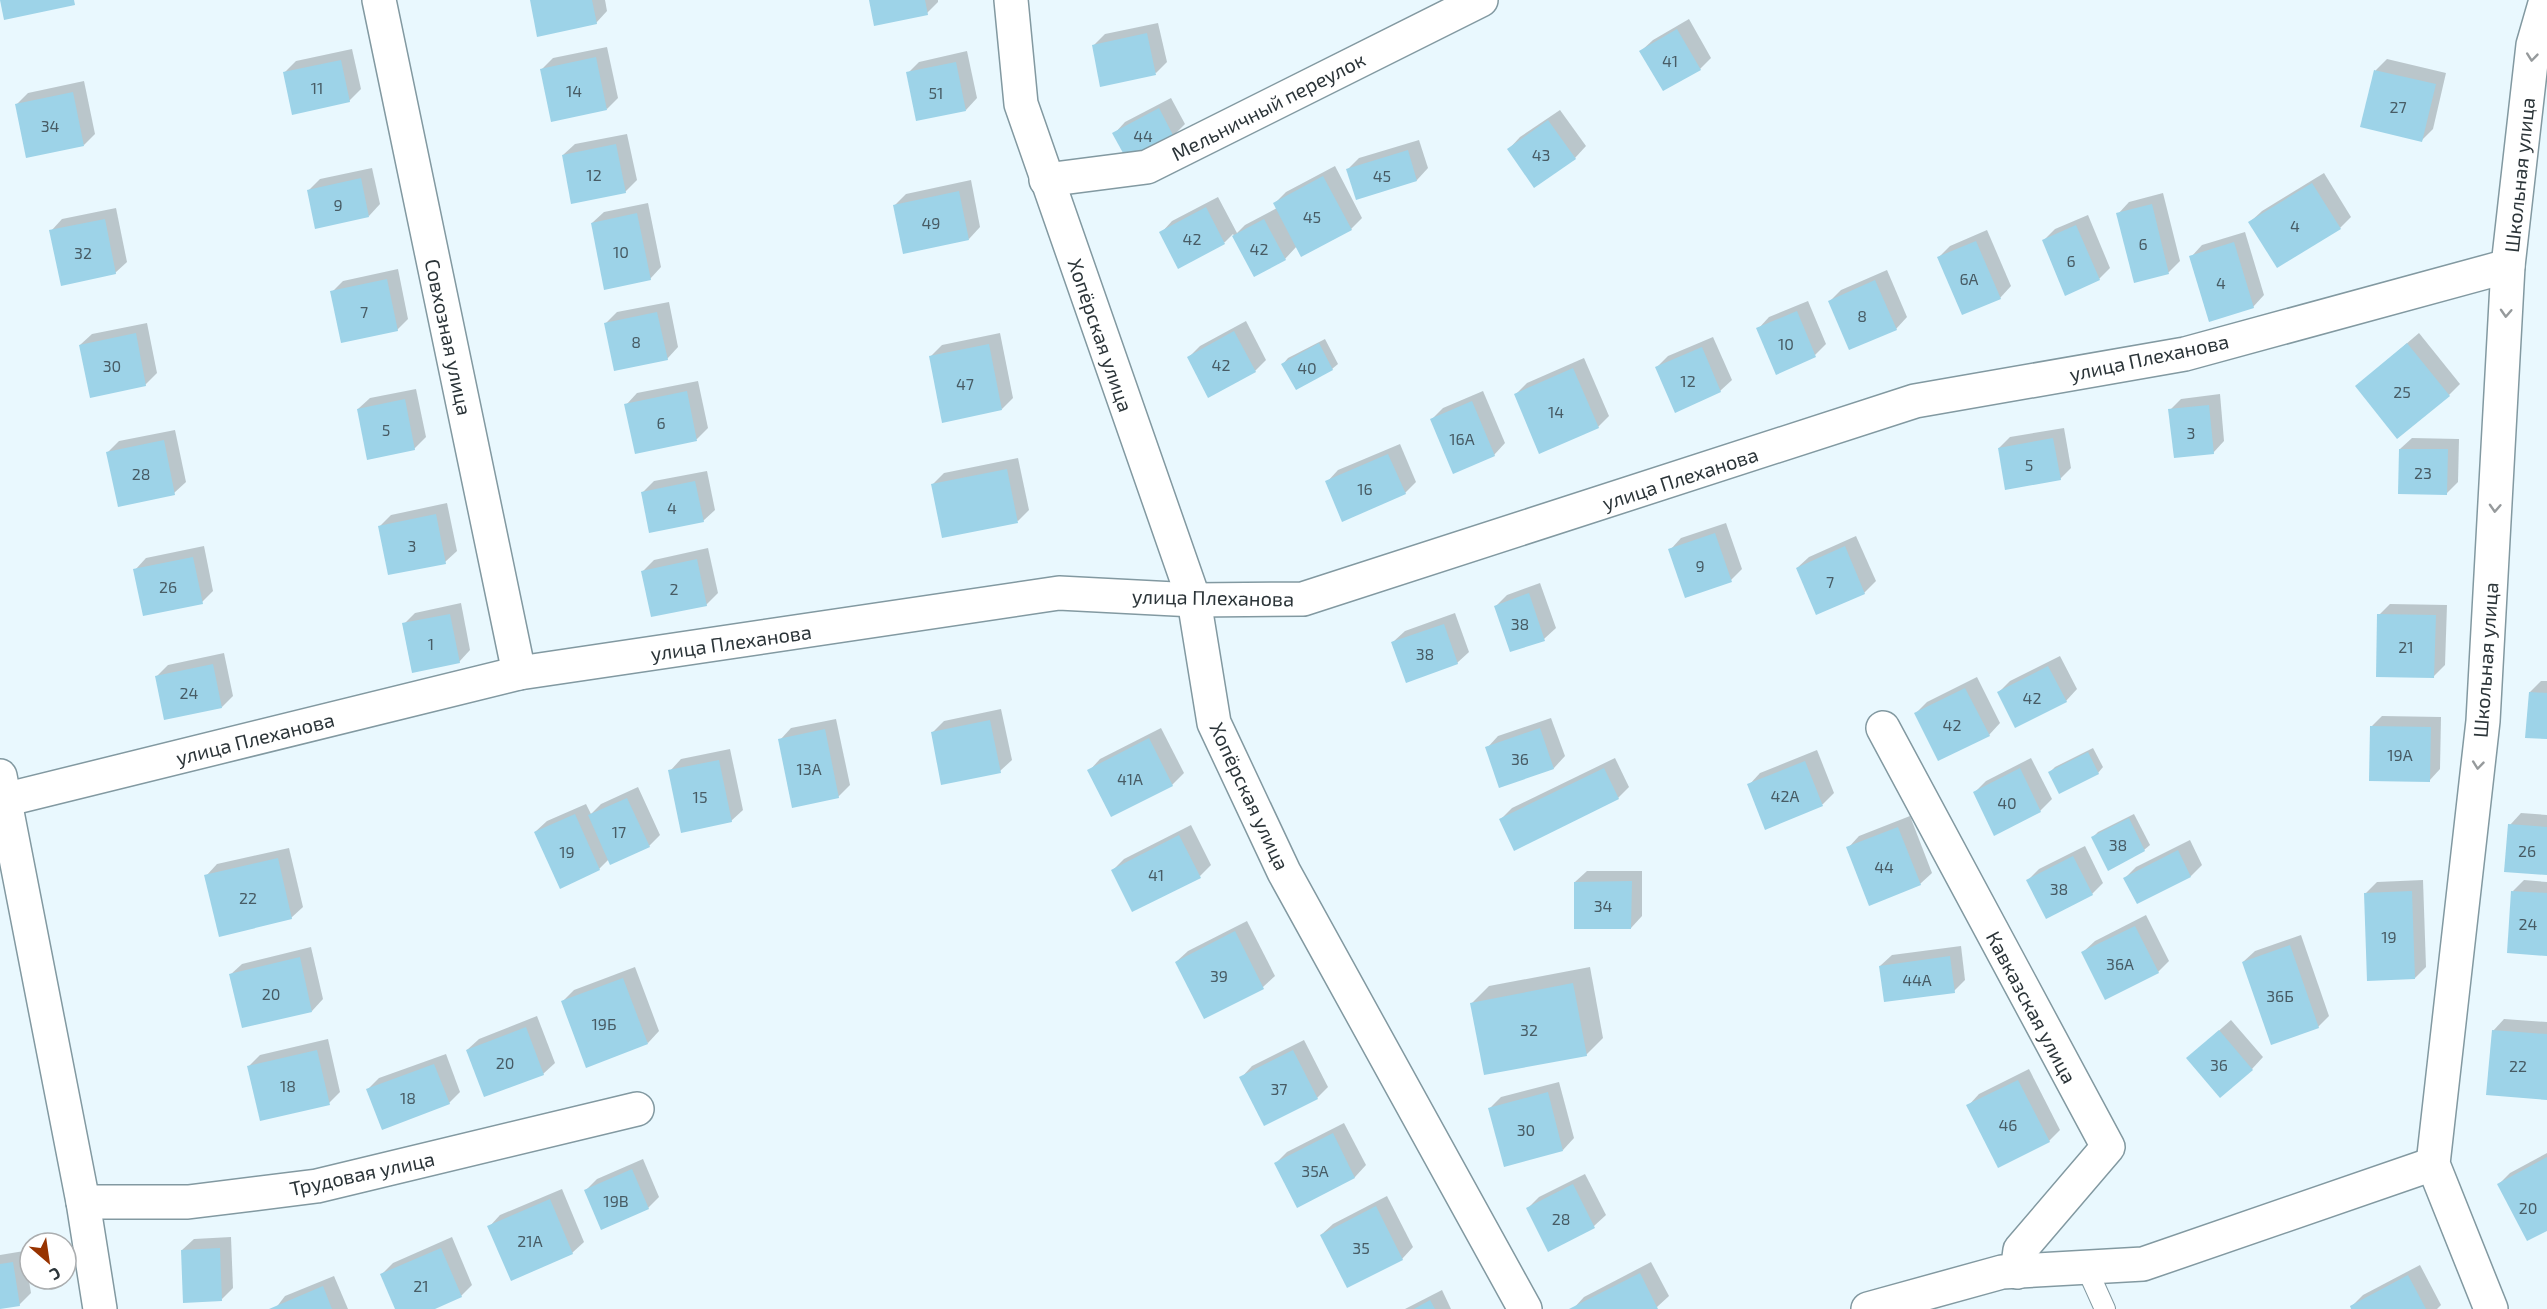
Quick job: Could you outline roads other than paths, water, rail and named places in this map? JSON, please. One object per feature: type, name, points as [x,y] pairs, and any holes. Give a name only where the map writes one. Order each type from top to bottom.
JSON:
[{"type":"street","name":"Совхозная улица","points":[[379,0],[519,673]]},
{"type":"street","name":"Хопёрская улица","points":[[1011,0],[1021,104],[1194,600],[1214,723],[1284,872],[1525,1309]]},
{"type":"street","name":"Мельничный переулок","points":[[1046,180],[1147,167],[1481,0]]},
{"type":"street","name":"Школьная улица","points":[[2491,1309],[2433,1164],[2483,721],[2508,266],[2533,45],[2546,0]]},
{"type":"street","name":"улица Плеханова","points":[[2,792],[519,673],[1059,593],[1194,600],[1303,599],[1916,401],[2185,354],[2508,266]]},
{"type":"street","name":"Кавказская улица","points":[[1883,728],[2108,1147],[2020,1250],[2017,1272]]},
{"type":"street","points":[[2,792],[83,1202],[100,1309]]},
{"type":"street","name":"Трудовая улица","points":[[83,1202],[188,1202],[317,1186],[637,1109]]},
{"type":"street","points":[[1868,1309],[2002,1272],[2143,1264],[2433,1164]]},
{"type":"lane","points":[[2086,1267],[2105,1309]]}]
